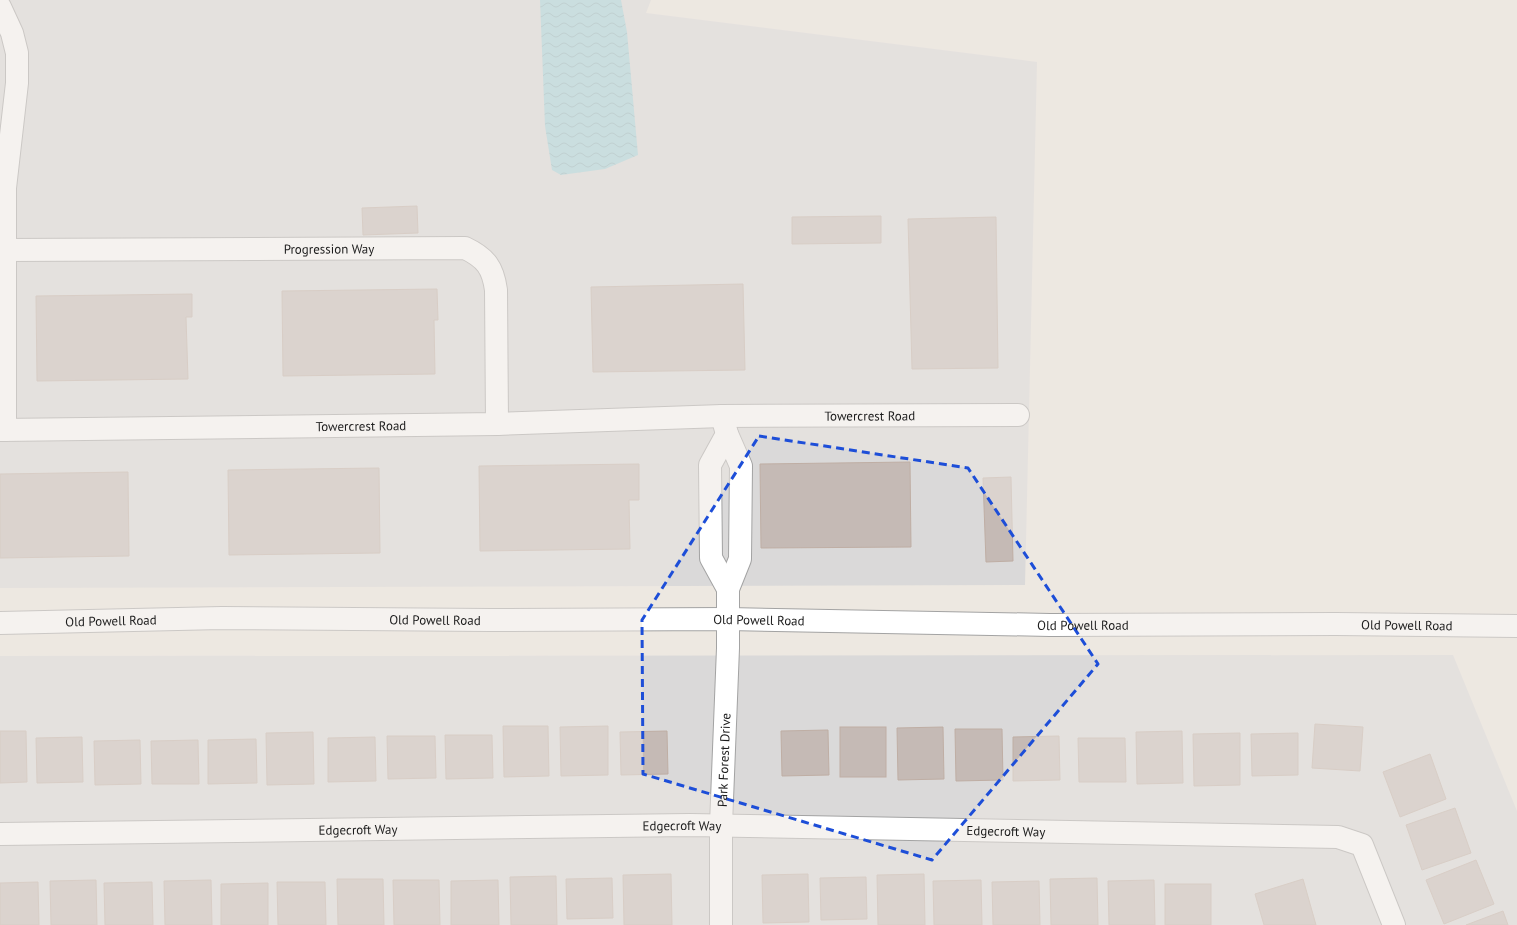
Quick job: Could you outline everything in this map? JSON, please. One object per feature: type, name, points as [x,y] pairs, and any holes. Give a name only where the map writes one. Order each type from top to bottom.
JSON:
[{"type":"street","points":[[0,7],[12,33],[17,53],[17,83],[5,188],[3,430]]},
{"type":"street","name":"Progression Way","points":[[4,250],[465,248],[481,257],[487,263],[494,276],[496,290],[497,424]]},
{"type":"street","name":"Towercrest Road","points":[[3,430],[497,424],[725,425],[1018,415]]},
{"type":"street","points":[[725,425],[710,465],[711,558],[728,589]]},
{"type":"street","points":[[725,425],[741,466],[740,559],[728,589],[728,620]]},
{"type":"street","name":"Old Powell Road","points":[[0,623],[222,618],[728,620],[1050,625],[1336,624],[1517,626]]},
{"type":"street","name":"Park Forest Drive","points":[[721,925],[721,825],[728,620]]},
{"type":"street","name":"Edgecroft Way","points":[[0,834],[721,825],[1338,837],[1362,845],[1394,925]]},
{"type":"highlighted area","points":[[759,436],[968,468],[1098,664],[932,860],[643,774],[642,620]]},
{"type":"shaded area","points":[[0,0],[651,0],[646,13],[1037,62],[1025,585],[0,588]]},
{"type":"shaded area","points":[[1453,655],[1517,811],[1517,925],[0,925],[0,656]]},
{"type":"water","points":[[540,0],[621,0],[627,32],[638,155],[605,169],[561,175],[552,170],[545,126]]},
{"type":"building","points":[[417,206],[418,233],[363,235],[362,208]]},
{"type":"building","points":[[881,216],[881,243],[792,244],[792,217]]},
{"type":"building","points":[[996,217],[998,368],[912,369],[908,219]]},
{"type":"building","points":[[743,284],[745,370],[593,372],[591,287]]},
{"type":"building","points":[[437,289],[438,320],[434,320],[435,374],[283,376],[282,291]]},
{"type":"building","points":[[192,294],[192,317],[186,317],[188,379],[37,381],[36,296]]},
{"type":"building","points":[[910,462],[911,547],[761,548],[760,464]]},
{"type":"building","points":[[639,464],[639,500],[629,500],[630,549],[480,551],[479,466]]},
{"type":"building","points":[[379,468],[380,553],[229,555],[228,470]]},
{"type":"building","points":[[128,472],[129,556],[0,558],[0,474]]},
{"type":"building","points":[[1011,477],[1013,561],[986,562],[983,478]]},
{"type":"building","points":[[1315,724],[1363,727],[1360,771],[1312,768]]},
{"type":"building","points":[[503,726],[548,726],[549,776],[504,777]]},
{"type":"building","points":[[608,726],[608,775],[561,776],[560,727]]},
{"type":"building","points":[[840,727],[886,727],[886,777],[840,777]]},
{"type":"building","points":[[943,727],[944,779],[898,780],[897,728]]},
{"type":"building","points":[[955,729],[1002,729],[1003,780],[956,781]]},
{"type":"building","points":[[828,730],[829,775],[782,776],[781,731]]},
{"type":"building","points":[[0,731],[26,731],[27,782],[0,783]]},
{"type":"building","points":[[667,731],[668,774],[621,775],[620,732]]},
{"type":"building","points":[[1182,731],[1183,783],[1137,784],[1136,732]]},
{"type":"building","points":[[313,732],[314,784],[267,785],[266,733]]},
{"type":"building","points":[[1240,733],[1240,785],[1194,786],[1193,734]]},
{"type":"building","points":[[1298,733],[1298,775],[1252,776],[1251,734]]},
{"type":"building","points":[[445,735],[492,735],[493,778],[446,779]]},
{"type":"building","points":[[387,736],[435,736],[436,778],[388,779]]},
{"type":"building","points":[[1059,736],[1060,780],[1013,781],[1013,737]]},
{"type":"building","points":[[82,737],[83,782],[37,783],[36,738]]},
{"type":"building","points":[[375,737],[376,781],[328,782],[328,738]]},
{"type":"building","points":[[1078,738],[1125,738],[1126,782],[1079,782]]},
{"type":"building","points":[[256,739],[257,783],[208,784],[208,740]]},
{"type":"building","points":[[140,740],[141,784],[95,785],[94,741]]},
{"type":"building","points":[[198,740],[199,784],[152,784],[151,741]]},
{"type":"building","points":[[1430,754],[1446,799],[1400,817],[1383,772]]},
{"type":"building","points":[[1455,808],[1471,853],[1422,870],[1406,825]]},
{"type":"building","points":[[1476,860],[1494,904],[1444,924],[1426,880]]},
{"type":"building","points":[[671,874],[672,925],[624,925],[623,875]]},
{"type":"building","points":[[808,874],[809,922],[763,923],[762,875]]},
{"type":"building","points":[[924,874],[925,925],[878,925],[877,875]]},
{"type":"building","points":[[556,876],[557,925],[511,925],[510,877]]},
{"type":"building","points":[[866,877],[867,919],[821,920],[820,878]]},
{"type":"building","points":[[612,878],[613,918],[567,919],[566,879]]},
{"type":"building","points":[[1097,878],[1098,925],[1051,925],[1050,879]]},
{"type":"building","points":[[337,879],[383,879],[384,925],[338,925]]},
{"type":"building","points":[[1303,879],[1316,925],[1264,925],[1255,894]]},
{"type":"building","points":[[96,880],[97,925],[51,925],[50,881]]},
{"type":"building","points":[[211,880],[212,925],[165,925],[164,881]]},
{"type":"building","points":[[393,880],[439,880],[440,925],[394,925]]},
{"type":"building","points":[[498,880],[499,925],[451,925],[451,881]]},
{"type":"building","points":[[981,880],[982,925],[934,925],[933,881]]},
{"type":"building","points":[[1154,880],[1155,925],[1109,925],[1108,881]]},
{"type":"building","points":[[1039,881],[1040,925],[993,925],[992,882]]},
{"type":"building","points":[[38,882],[39,925],[0,925],[0,883]]},
{"type":"building","points":[[152,882],[153,925],[105,925],[104,883]]},
{"type":"building","points":[[277,882],[325,882],[326,925],[278,925]]},
{"type":"building","points":[[268,883],[268,925],[221,925],[221,884]]},
{"type":"building","points":[[1165,884],[1211,884],[1211,925],[1165,925]]},
{"type":"building","points":[[1503,911],[1508,925],[1466,925]]}]
